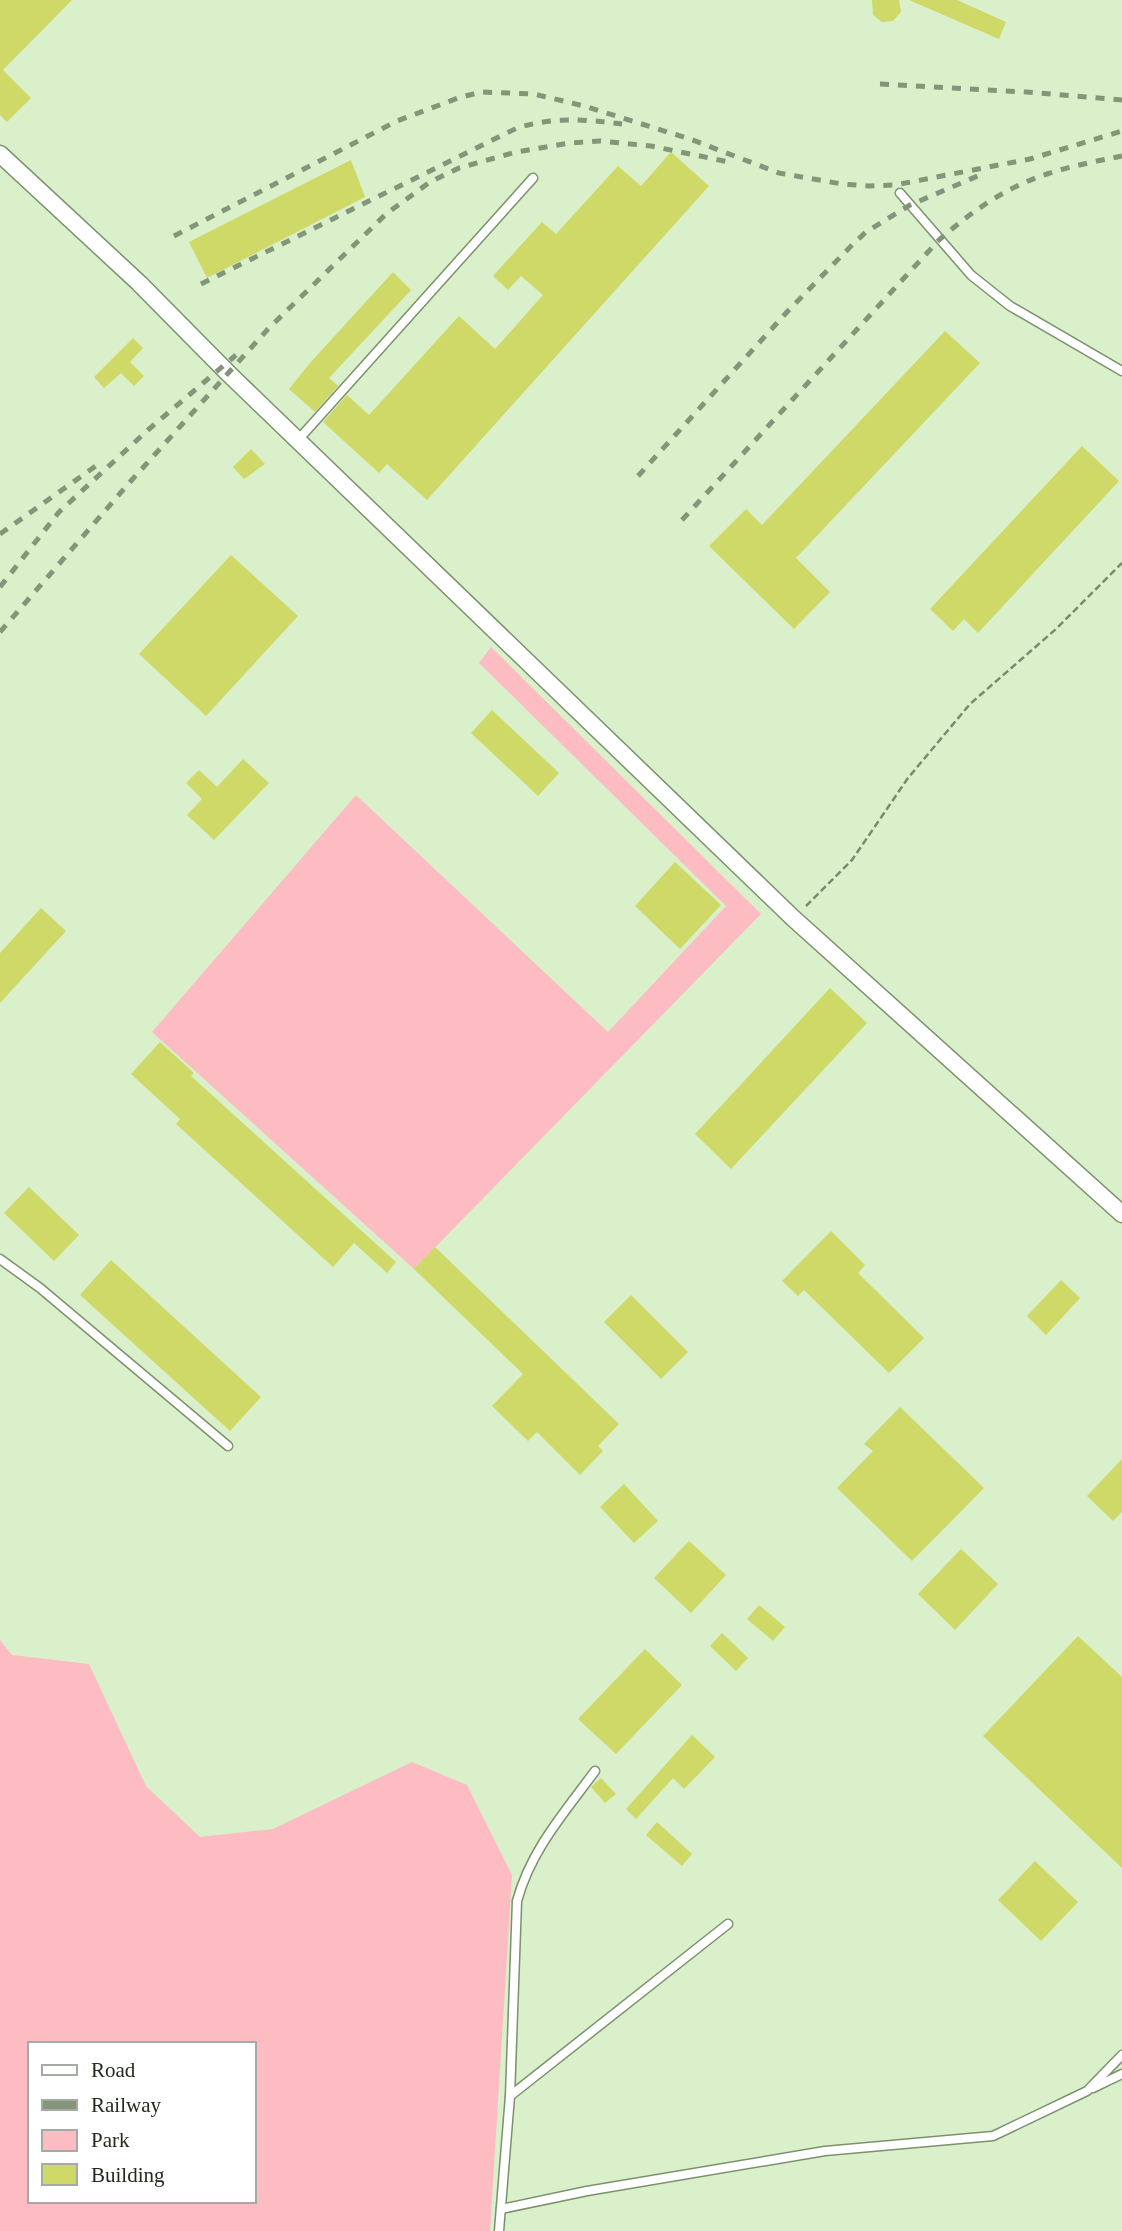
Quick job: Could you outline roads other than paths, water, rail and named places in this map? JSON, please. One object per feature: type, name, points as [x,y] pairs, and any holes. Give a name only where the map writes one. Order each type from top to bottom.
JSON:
[{"type":"street","points":[[0,154],[139,283],[793,918],[1122,1214]]},
{"type":"lane","points":[[298,440],[533,178]]},
{"type":"lane","points":[[900,193],[971,275],[1010,306],[1122,371]]},
{"type":"lane","points":[[0,1259],[40,1288],[228,1446]]},
{"type":"lane","points":[[499,2231],[510,2096],[517,1901],[534,1854],[594,1771]]},
{"type":"lane","points":[[510,2096],[729,1924]]},
{"type":"lane","points":[[1087,2091],[1122,2055]]},
{"type":"lane","points":[[501,2209],[587,2191],[825,2151],[993,2136],[1122,2074]]},
{"type":"railway","points":[[880,84],[1122,100]]},
{"type":"railway","points":[[174,236],[397,121],[481,92],[534,94],[584,106],[690,139],[779,173],[869,186],[895,185],[1030,159],[1122,131]]},
{"type":"railway","points":[[201,284],[517,128],[569,120],[622,124]]},
{"type":"railway","points":[[0,632],[268,329],[386,214],[430,182],[459,168],[516,152],[570,143],[600,141],[651,146],[729,162]]},
{"type":"railway","points":[[682,520],[951,230],[990,201],[1032,179],[1122,156]]},
{"type":"railway","points":[[638,476],[787,312],[866,232],[910,205],[980,175]]},
{"type":"railway","points":[[0,587],[59,512],[148,430],[236,355]]},
{"type":"railway","points":[[0,534],[100,463]]}]
